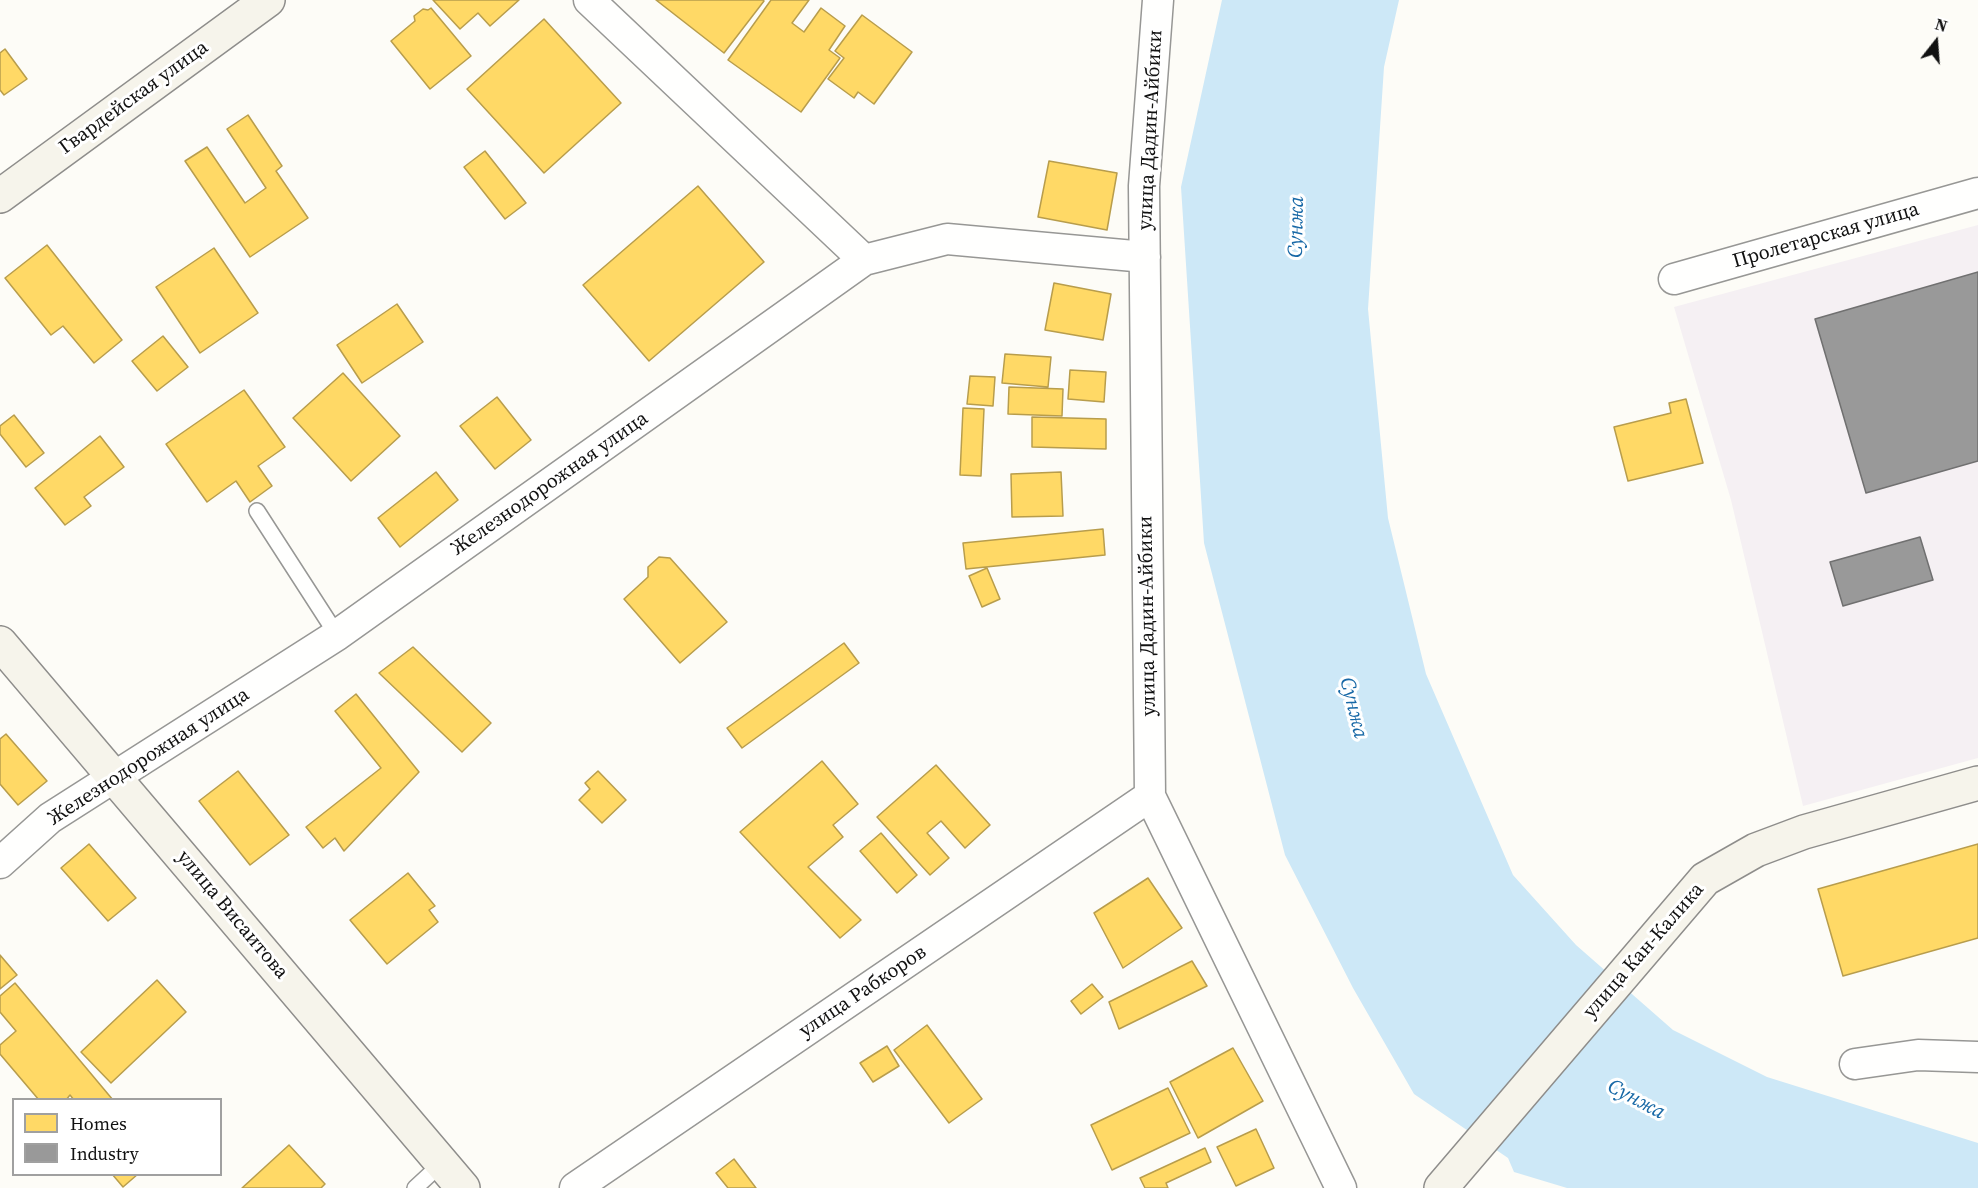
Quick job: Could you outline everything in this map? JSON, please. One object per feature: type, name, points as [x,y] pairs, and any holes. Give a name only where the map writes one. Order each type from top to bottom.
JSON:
[{"type":"street","name":"Гвардейская улица","points":[[0,196],[268,0]]},
{"type":"street","points":[[589,0],[864,260]]},
{"type":"street","name":"улица Дадин-Айбики","points":[[1158,0],[1144,186],[1150,796],[1341,1188]]},
{"type":"street","name":"Пролетарская улица","points":[[1674,279],[1978,193]]},
{"type":"street","name":"Железнодорожная улица","points":[[0,863],[50,818],[338,635],[864,260],[947,239],[1145,257]]},
{"type":"street","name":"улица Висаитова","points":[[0,643],[463,1188]]},
{"type":"street","name":"улица Кан-Калика","points":[[1441,1188],[1706,879],[1756,850],[1804,832],[1978,783]]},
{"type":"street","name":"улица Рабкоров","points":[[575,1188],[1150,796]]},
{"type":"street","points":[[1855,1064],[1918,1055],[1978,1057]]},
{"type":"lane","points":[[257,511],[338,635]]},
{"type":"lane","points":[[416,1188],[442,1163]]},
{"type":"shaded area","points":[[1978,225],[1978,758],[1803,806],[1731,500],[1674,307]]},
{"type":"water","name":"Сунжа","points":[[1222,0],[1399,0],[1384,67],[1368,309],[1388,518],[1426,674],[1513,875],[1576,945],[1673,1030],[1767,1077],[1978,1143],[1978,1188],[1567,1188],[1514,1172],[1508,1158],[1414,1094],[1353,988],[1285,855],[1204,543],[1181,187]]},
{"type":"building: Homes","points":[[433,0],[519,0],[490,26],[478,13],[460,29]]},
{"type":"building: Homes","points":[[656,0],[763,0],[764,1],[724,53]]},
{"type":"building: Homes","points":[[771,0],[809,0],[792,23],[804,32],[821,8],[845,26],[829,50],[840,58],[801,112],[728,60]]},
{"type":"building: Homes","points":[[431,8],[471,56],[430,89],[391,41],[415,21],[414,16],[423,9]]},
{"type":"building: Homes","points":[[862,15],[912,52],[874,104],[858,92],[854,98],[828,79],[844,58],[835,51]]},
{"type":"building: Homes","points":[[544,19],[621,103],[544,173],[467,89]]},
{"type":"building: Homes","points":[[5,49],[27,79],[4,95],[0,90],[0,53]]},
{"type":"building: Homes","points":[[248,115],[282,166],[276,171],[308,218],[250,257],[185,161],[207,147],[245,203],[266,188],[227,129]]},
{"type":"building: Homes","points":[[485,151],[526,203],[505,219],[464,167]]},
{"type":"building: Homes","points":[[1049,161],[1117,173],[1107,230],[1038,217]]},
{"type":"building: Homes","points":[[698,186],[764,262],[649,361],[583,285]]},
{"type":"building: Homes","points":[[47,245],[122,340],[94,363],[63,326],[51,335],[5,278]]},
{"type":"building: Homes","points":[[214,248],[258,313],[200,353],[156,287]]},
{"type":"building: Homes","points":[[1054,283],[1111,294],[1103,340],[1045,330]]},
{"type":"building: Homes","points":[[397,304],[423,342],[362,383],[337,345]]},
{"type":"building: Homes","points":[[163,336],[188,367],[157,391],[132,361]]},
{"type":"building: Homes","points":[[1005,354],[1051,357],[1048,387],[1002,383]]},
{"type":"building: Homes","points":[[1070,370],[1106,372],[1104,402],[1068,399]]},
{"type":"building: Homes","points":[[343,373],[400,436],[351,481],[293,418]]},
{"type":"building: Homes","points":[[970,376],[995,377],[993,406],[967,404]]},
{"type":"building: Homes","points":[[1009,387],[1063,389],[1062,416],[1008,414]]},
{"type":"building: Homes","points":[[244,390],[285,447],[258,466],[272,486],[250,502],[236,481],[207,502],[166,444]]},
{"type":"building: Homes","points":[[497,397],[531,440],[495,469],[460,426]]},
{"type":"building: Homes","points":[[1686,399],[1703,463],[1628,481],[1614,427],[1671,413],[1669,403]]},
{"type":"building: Homes","points":[[963,408],[984,409],[981,476],[960,475]]},
{"type":"building: Homes","points":[[14,415],[44,453],[26,467],[0,434],[0,426]]},
{"type":"building: Homes","points":[[1032,417],[1106,419],[1106,449],[1032,447]]},
{"type":"building: Homes","points":[[100,436],[124,467],[84,497],[91,506],[65,525],[35,488]]},
{"type":"building: Homes","points":[[436,472],[458,500],[400,547],[378,518]]},
{"type":"building: Homes","points":[[1061,472],[1063,516],[1012,517],[1011,474]]},
{"type":"building: Homes","points":[[1103,529],[1105,555],[966,569],[963,543]]},
{"type":"building: Homes","points":[[659,557],[670,558],[727,622],[680,663],[624,599],[648,577],[648,567]]},
{"type":"building: Homes","points":[[987,568],[1000,599],[982,607],[969,576]]},
{"type":"building: Homes","points":[[844,643],[859,663],[742,748],[727,728]]},
{"type":"building: Homes","points":[[413,647],[491,723],[462,752],[379,673]]},
{"type":"building: Homes","points":[[356,694],[419,772],[344,851],[335,838],[323,848],[306,827],[381,768],[335,711]]},
{"type":"building: Homes","points":[[6,734],[47,781],[18,805],[0,784],[0,739]]},
{"type":"building: Homes","points":[[822,761],[858,804],[833,825],[843,837],[808,867],[861,920],[840,938],[740,832]]},
{"type":"building: Homes","points":[[936,765],[990,825],[965,848],[941,821],[927,833],[949,858],[930,875],[877,817]]},
{"type":"building: Homes","points":[[238,771],[289,835],[250,865],[199,801]]},
{"type":"building: Homes","points":[[598,771],[626,800],[602,823],[579,800],[590,789],[585,783]]},
{"type":"building: Homes","points":[[881,833],[917,875],[897,893],[860,851]]},
{"type":"building: Homes","points":[[89,844],[136,898],[108,921],[61,868]]},
{"type":"building: Homes","points":[[1978,844],[1978,938],[1843,976],[1818,889]]},
{"type":"building: Homes","points":[[408,873],[435,906],[429,910],[438,922],[387,964],[350,920]]},
{"type":"building: Homes","points":[[1148,878],[1182,928],[1123,968],[1094,913]]},
{"type":"building: Homes","points":[[0,955],[17,975],[0,989]]},
{"type":"building: Homes","points":[[1192,961],[1207,986],[1119,1029],[1109,1002]]},
{"type":"building: Homes","points":[[157,980],[186,1012],[111,1083],[81,1052]]},
{"type":"building: Homes","points":[[15,983],[111,1098],[72,1098],[70,1095],[68,1098],[37,1098],[0,1054],[0,1045],[16,1031],[0,1012],[0,996]]},
{"type":"building: Homes","points":[[1092,984],[1103,997],[1081,1014],[1071,1001]]},
{"type":"building: Homes","points":[[927,1025],[982,1099],[949,1123],[894,1050]]},
{"type":"building: Homes","points":[[887,1046],[899,1066],[873,1082],[860,1063]]},
{"type":"building: Homes","points":[[1233,1048],[1263,1101],[1198,1138],[1170,1082]]},
{"type":"building: Homes","points":[[1168,1088],[1190,1133],[1112,1170],[1091,1125]]},
{"type":"building: Homes","points":[[1256,1129],[1274,1168],[1236,1186],[1217,1147]]},
{"type":"building: Homes","points":[[289,1145],[325,1184],[321,1188],[242,1188]]},
{"type":"building: Homes","points":[[1205,1148],[1211,1162],[1166,1183],[1168,1188],[1145,1188],[1140,1178]]},
{"type":"building: Homes","points":[[734,1159],[756,1188],[728,1188],[716,1173]]},
{"type":"building: Homes","points":[[114,1176],[136,1176],[123,1187]]},
{"type":"building: Industry","points":[[1978,272],[1978,461],[1866,493],[1815,319]]},
{"type":"building: Industry","points":[[1920,537],[1933,580],[1843,606],[1830,562]]}]
